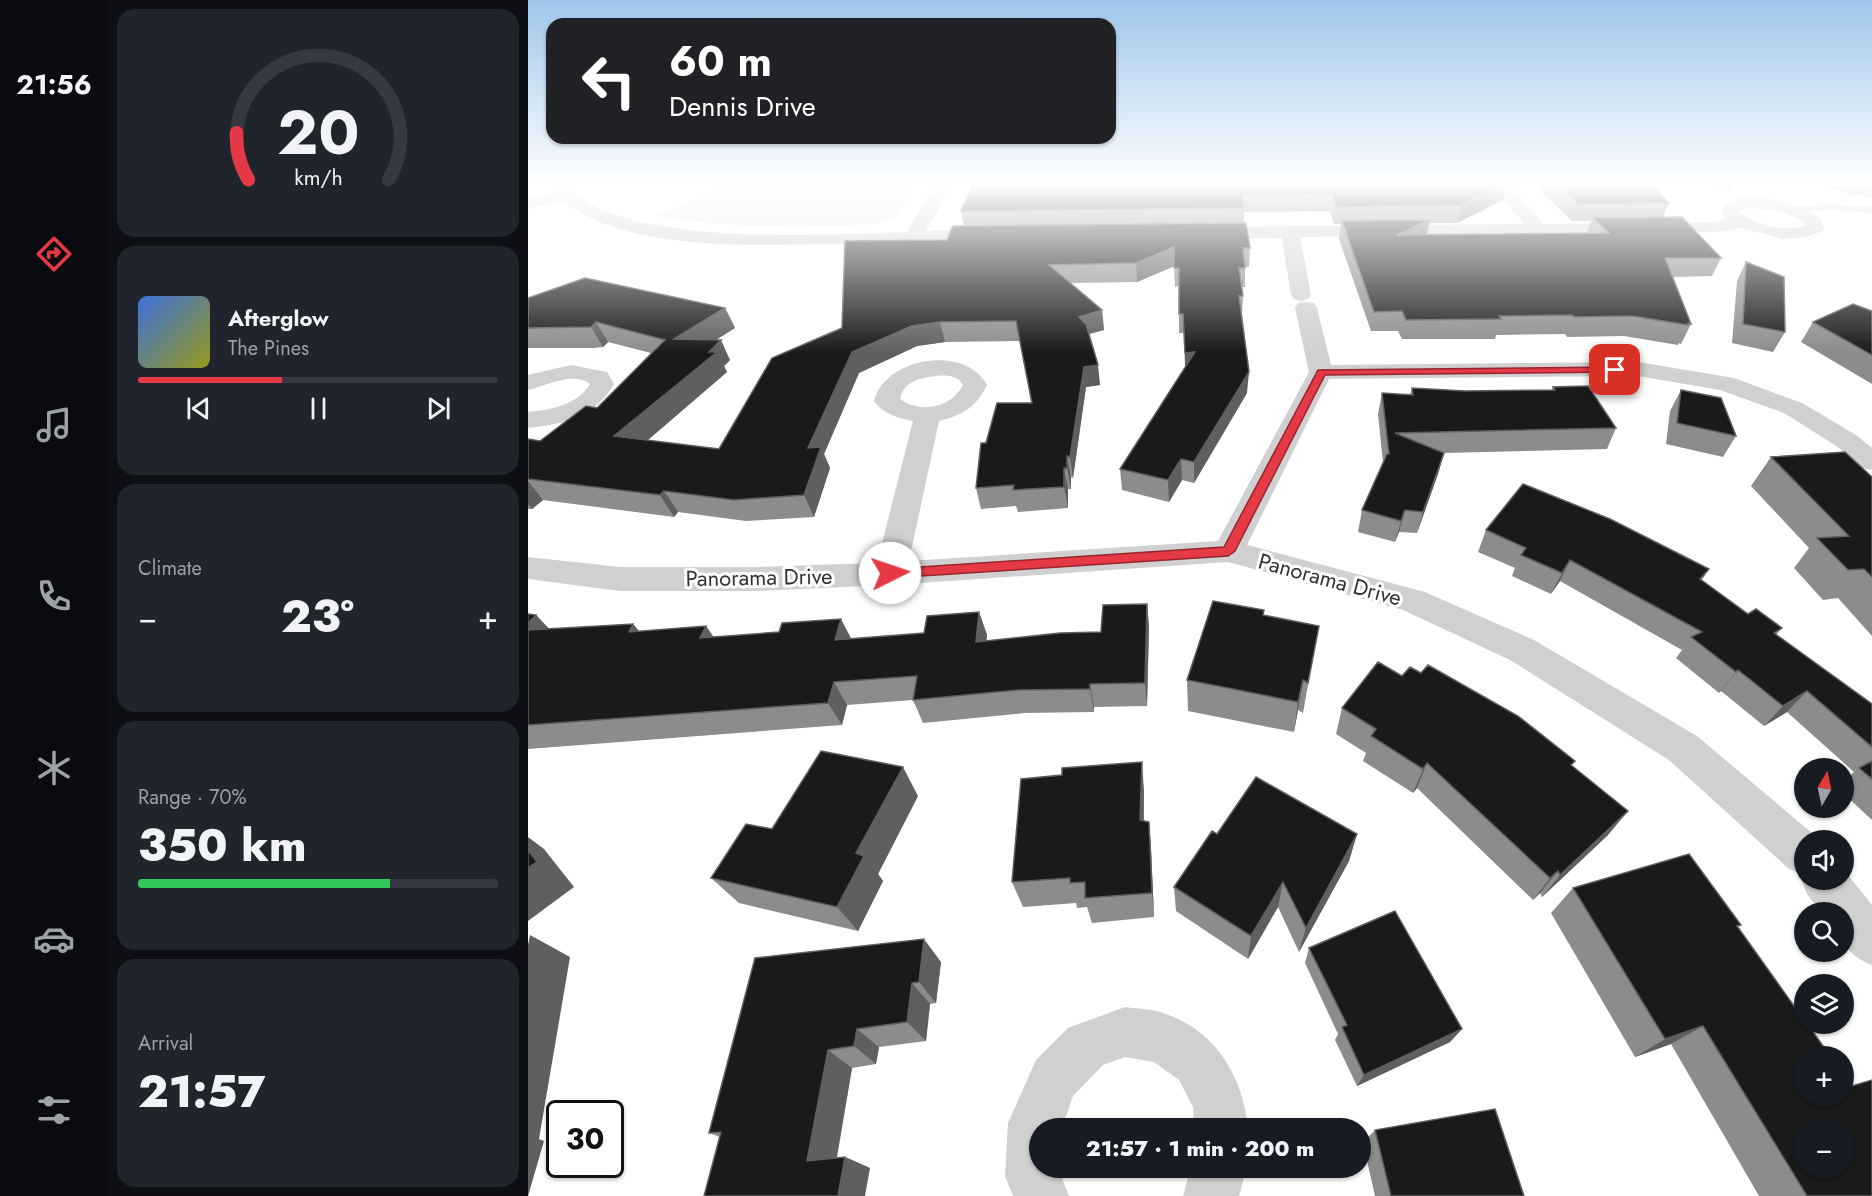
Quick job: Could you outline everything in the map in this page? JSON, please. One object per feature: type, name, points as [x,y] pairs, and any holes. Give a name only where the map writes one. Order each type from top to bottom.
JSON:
[{"type":"street","points":[[1228,551],[1321,372],[1303,301],[1292,241]]},
{"type":"street","points":[[1321,372],[1638,369],[1725,383],[1792,408],[1847,441],[1872,462]]},
{"type":"street","points":[[528,383],[549,375],[586,372],[598,377],[602,384],[598,394],[585,404],[556,416],[528,420]]},
{"type":"street","points":[[890,573],[927,415]]},
{"type":"street","name":"Panorama Drive","points":[[528,568],[620,579],[758,579],[890,573],[1228,551],[1413,602],[1522,650],[1683,748],[1794,846]]},
{"type":"street","points":[[1832,890],[1872,942]]},
{"type":"street","points":[[1037,1118],[1054,1078],[1086,1046],[1125,1032],[1164,1038],[1197,1062],[1219,1102],[1220,1118]]},
{"type":"street","points":[[1034,1178],[1041,1196]]},
{"type":"street","points":[[1211,1196],[1216,1178]]},
{"type":"building","points":[[845,241],[1249,241],[1250,248],[1243,248],[1245,268],[1239,268],[1243,296],[1239,296],[1249,372],[1194,462],[1181,459],[1168,480],[1120,469],[1195,352],[1185,353],[1183,314],[1179,314],[1179,268],[1174,268],[1174,247],[1136,263],[1049,265],[1102,310],[1079,317],[1086,324],[1098,365],[1084,367],[1070,457],[1067,456],[1067,468],[1064,468],[1064,487],[1013,490],[1014,485],[976,488],[981,443],[986,443],[997,403],[1032,403],[1016,321],[940,322],[912,326],[852,352],[808,448],[821,447],[804,495],[734,500],[664,491],[660,495],[528,479],[528,439],[540,441],[586,406],[597,408],[665,340],[596,322],[591,327],[528,328],[528,298],[585,278],[725,308],[674,339],[721,340],[709,352],[717,352],[614,436],[719,449],[772,358],[842,328]]},
{"type":"building","points":[[1349,241],[1705,241],[1721,258],[1665,258],[1691,324],[1688,323],[1688,325],[1632,316],[1499,316],[1501,319],[1406,320],[1402,311],[1374,312]]},
{"type":"building","points":[[1746,262],[1784,277],[1785,332],[1743,324]]},
{"type":"building","points":[[1853,304],[1872,311],[1872,355],[1813,322]]},
{"type":"building","points":[[1588,386],[1616,428],[1395,433],[1444,453],[1423,512],[1405,510],[1401,521],[1362,510],[1387,454],[1389,454],[1382,393],[1413,395],[1412,388],[1465,391],[1555,390],[1553,387]]},
{"type":"building","points":[[1681,390],[1721,398],[1736,436],[1677,423]]},
{"type":"building","points":[[1845,452],[1872,477],[1872,577],[1864,569],[1848,570],[1817,538],[1849,536],[1771,457]]},
{"type":"building","points":[[1523,484],[1610,519],[1709,569],[1700,579],[1748,614],[1756,609],[1782,628],[1774,633],[1872,704],[1872,747],[1807,691],[1783,706],[1738,670],[1736,672],[1691,637],[1702,632],[1570,560],[1562,573],[1521,555],[1526,548],[1486,530]]},
{"type":"building","points":[[1213,601],[1264,610],[1263,615],[1319,626],[1308,683],[1303,680],[1298,702],[1187,680]]},
{"type":"building","points":[[1147,604],[1145,683],[1090,684],[1090,689],[1019,690],[913,700],[917,676],[834,682],[828,703],[528,725],[528,630],[633,624],[629,632],[706,626],[700,638],[779,632],[782,623],[841,619],[835,640],[924,633],[927,616],[979,612],[976,642],[1060,633],[1101,632],[1103,605]]},
{"type":"building","points":[[528,614],[536,615],[528,623]]},
{"type":"building","points":[[1378,662],[1402,676],[1410,667],[1421,673],[1428,665],[1518,716],[1575,761],[1571,765],[1628,811],[1560,875],[1558,871],[1550,878],[1427,763],[1423,769],[1371,736],[1376,729],[1342,708]]},
{"type":"building","points":[[821,751],[903,767],[856,853],[864,856],[837,907],[711,878],[746,824],[772,829]]},
{"type":"building","points":[[1872,761],[1872,779],[1859,768]]},
{"type":"building","points":[[1142,762],[1140,820],[1149,822],[1152,893],[1085,898],[1085,882],[1070,883],[1070,878],[1012,882],[1021,779],[1062,775],[1062,768]]},
{"type":"building","points":[[1256,777],[1357,834],[1306,928],[1283,882],[1251,936],[1174,887],[1212,831],[1217,834]]},
{"type":"building","points":[[528,850],[537,862],[528,868]]},
{"type":"building","points":[[1689,854],[1741,925],[1737,926],[1794,1006],[1794,1034],[1815,1034],[1823,1046],[1794,1046],[1794,1106],[1854,1106],[1854,1085],[1872,1080],[1872,1196],[1807,1196],[1796,1178],[1854,1178],[1854,1118],[1794,1118],[1794,1175],[1703,1026],[1665,1039],[1573,888]]},
{"type":"building","points":[[1395,911],[1462,1029],[1364,1075],[1342,1027],[1347,1025],[1309,948]]},
{"type":"building","points":[[924,939],[919,982],[912,983],[907,1022],[857,1029],[854,1046],[828,1050],[807,1161],[845,1157],[838,1196],[704,1196],[721,1132],[709,1133],[755,958]]},
{"type":"building","points":[[1495,1109],[1524,1196],[1391,1196],[1375,1130]]},
{"type":"route","points":[[890,573],[1228,551],[1321,372],[1615,370]]}]
